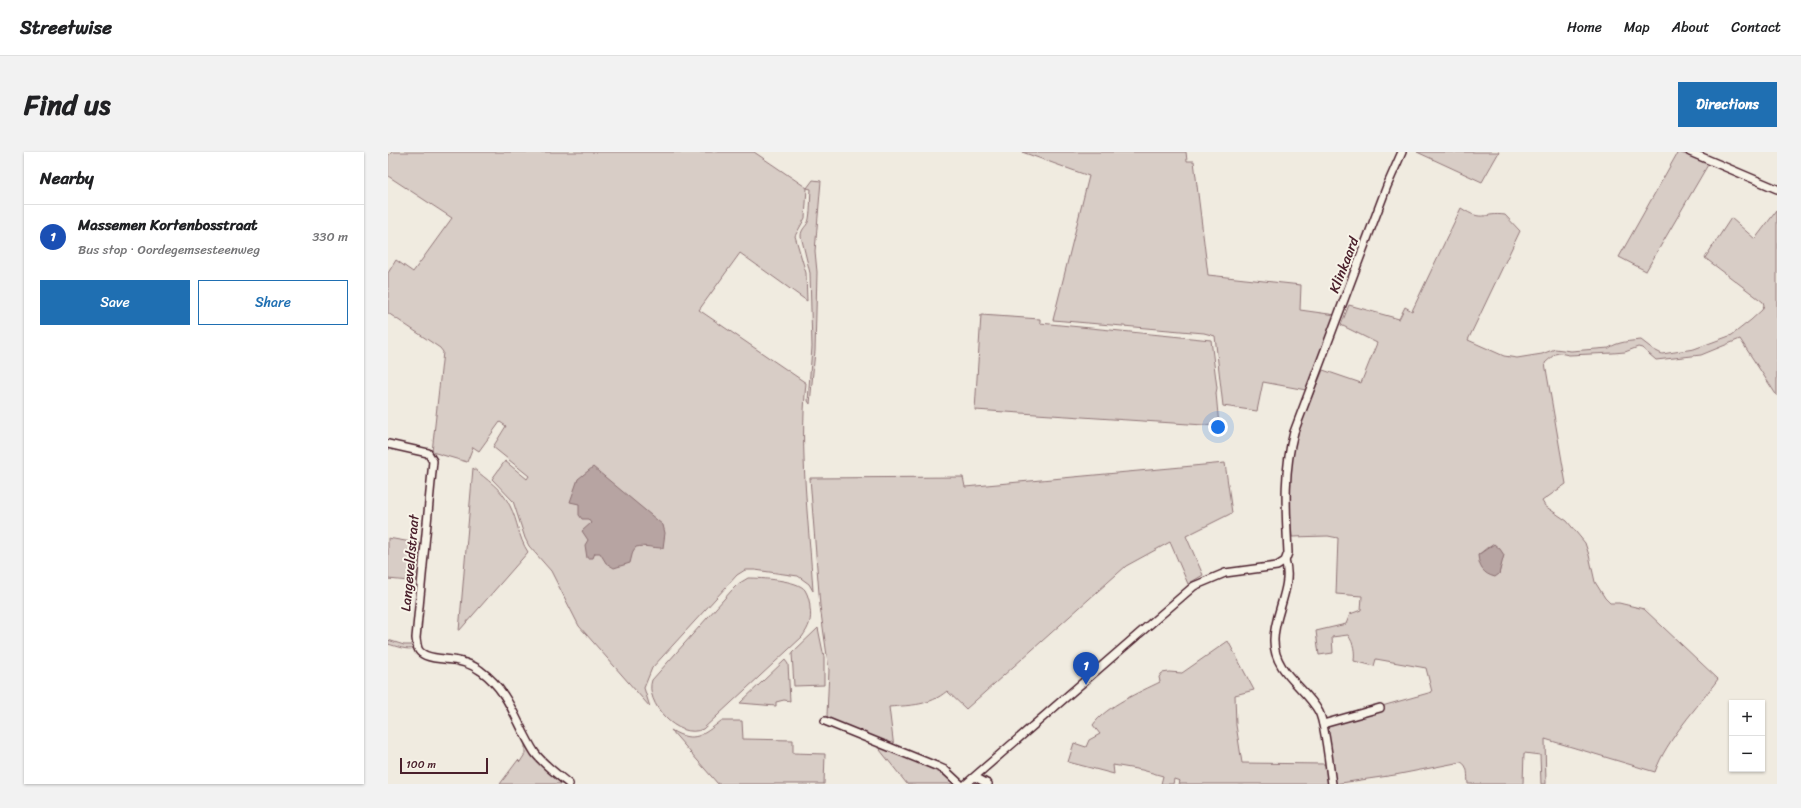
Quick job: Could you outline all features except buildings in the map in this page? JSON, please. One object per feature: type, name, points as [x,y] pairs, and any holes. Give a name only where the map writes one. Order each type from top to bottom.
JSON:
[{"type":"street","name":"Klinkaard","points":[[1332,784],[1323,724],[1316,706],[1287,674],[1276,654],[1274,642],[1288,570],[1286,561],[1288,552],[1286,474],[1288,454],[1294,432],[1312,388],[1387,186],[1402,152]]},
{"type":"street","points":[[1690,152],[1777,190]]},
{"type":"street","name":"Langeveldstraat","points":[[388,444],[428,453],[433,461],[416,638],[418,650],[422,654],[431,657],[472,665],[491,680],[500,689],[514,710],[525,737],[536,754],[545,764],[569,784]]},
{"type":"street","points":[[966,784],[1194,586],[1225,573],[1277,566],[1286,561]]},
{"type":"street","points":[[1323,724],[1380,708]]},
{"type":"street","points":[[825,722],[945,770],[960,784]]},
{"type":"street","points":[[975,777],[988,784]]},
{"type":"shaded area","points":[[392,152],[754,152],[807,188],[805,218],[795,236],[806,273],[807,301],[740,253],[699,310],[806,383],[804,409],[804,461],[813,591],[809,584],[798,576],[755,570],[745,570],[737,575],[652,668],[644,688],[650,707],[579,626],[551,571],[529,546],[513,501],[492,479],[505,461],[527,479],[529,476],[493,447],[506,426],[500,422],[479,451],[473,447],[467,462],[432,452],[443,352],[440,348],[388,313],[388,273],[396,260],[413,272],[452,218],[388,176],[388,156]]},
{"type":"shaded area","points":[[1022,152],[1186,152],[1187,161],[1194,161],[1208,275],[1301,285],[1300,310],[1336,315],[1306,390],[1263,382],[1257,411],[1223,406],[1215,336],[1204,333],[1053,320],[1089,176]]},
{"type":"shaded area","points":[[1417,152],[1499,152],[1482,182]]},
{"type":"shaded area","points":[[1678,152],[1709,163],[1646,271],[1619,257]]},
{"type":"shaded area","points":[[813,180],[821,181],[815,251],[817,272],[815,351],[810,404],[808,401],[812,347],[810,273],[801,236],[810,215],[811,189],[807,188]]},
{"type":"shaded area","points":[[1461,208],[1479,216],[1498,214],[1505,215],[1520,231],[1468,340],[1504,356],[1517,358],[1542,354],[1555,349],[1571,351],[1609,348],[1620,343],[1641,340],[1662,354],[1694,349],[1732,335],[1762,310],[1764,305],[1763,302],[1705,258],[1731,218],[1755,239],[1777,210],[1777,396],[1740,339],[1701,355],[1656,360],[1642,348],[1638,347],[1625,352],[1613,353],[1569,355],[1559,353],[1555,354],[1545,363],[1566,484],[1542,501],[1545,506],[1567,521],[1585,543],[1595,582],[1605,598],[1610,603],[1619,603],[1644,609],[1718,679],[1674,736],[1655,772],[1545,739],[1546,784],[1541,784],[1540,755],[1524,753],[1523,784],[1468,784],[1466,769],[1464,764],[1461,762],[1395,775],[1334,784],[1328,725],[1384,710],[1382,706],[1432,692],[1426,668],[1376,659],[1374,666],[1354,661],[1354,648],[1348,635],[1332,637],[1333,653],[1319,655],[1316,631],[1346,624],[1350,614],[1361,610],[1362,596],[1336,594],[1338,538],[1328,536],[1292,537],[1290,506],[1291,464],[1295,443],[1302,422],[1323,370],[1361,383],[1377,343],[1341,325],[1349,305],[1399,319],[1405,307],[1412,311]],"holes":[[[1488,547],[1502,559],[1499,574],[1478,555]]]},
{"type":"shaded area","points":[[981,315],[1040,319],[1040,323],[1211,340],[1217,388],[1216,393],[1219,426],[975,410]]},
{"type":"shaded area","points":[[1225,463],[1232,513],[1186,536],[1203,575],[1188,584],[1170,542],[1126,566],[966,709],[947,691],[934,700],[920,704],[889,707],[894,748],[828,720],[829,670],[820,606],[810,478],[963,477],[965,487]]},
{"type":"shaded area","points":[[593,467],[663,525],[665,533],[663,548],[643,546],[636,547],[633,551],[630,563],[614,568],[606,563],[600,553],[595,553],[593,558],[587,558],[585,545],[588,540],[582,531],[591,523],[588,519],[582,519],[579,515],[579,504],[570,502],[578,479]]},
{"type":"shaded area","points":[[473,468],[494,485],[507,500],[513,512],[522,541],[528,552],[459,631]]},
{"type":"shaded area","points":[[388,538],[423,544],[420,582],[388,579]]},
{"type":"shaded area","points":[[1494,544],[1504,555],[1499,574],[1495,577],[1487,574],[1482,569],[1479,563],[1478,555]]},
{"type":"shaded area","points":[[748,578],[779,580],[795,584],[805,590],[810,603],[811,616],[808,627],[802,637],[703,729],[693,731],[683,730],[674,725],[658,708],[653,699],[651,689],[652,680],[732,590]]},
{"type":"shaded area","points":[[818,628],[824,657],[824,685],[794,686],[792,653]]},
{"type":"shaded area","points":[[388,640],[404,645],[414,645],[415,648],[405,649],[388,644]]},
{"type":"shaded area","points":[[1228,641],[1254,690],[1235,695],[1236,725],[1242,763],[1325,764],[1329,784],[1179,784],[1180,781],[1174,779],[1173,784],[1161,784],[1163,776],[1142,770],[1113,765],[1114,774],[1068,762],[1074,743],[1086,747],[1089,740],[1100,734],[1093,725],[1106,712],[1133,695],[1160,682],[1159,677],[1162,673],[1182,673]]},
{"type":"shaded area","points":[[785,660],[788,664],[790,701],[784,700],[776,702],[776,706],[740,703]]},
{"type":"shaded area","points":[[721,721],[742,721],[743,739],[793,740],[793,753],[825,754],[824,784],[718,784],[671,730],[686,736],[698,736]]},
{"type":"shaded area","points":[[525,741],[564,784],[500,784],[518,760],[520,762],[525,754]]},
{"type":"shaded area","points":[[884,746],[931,767],[949,777],[957,784],[907,784],[880,750]]},
{"type":"place","name":"Massemen Kortenbosstraat","points":[[1086,685]]}]
